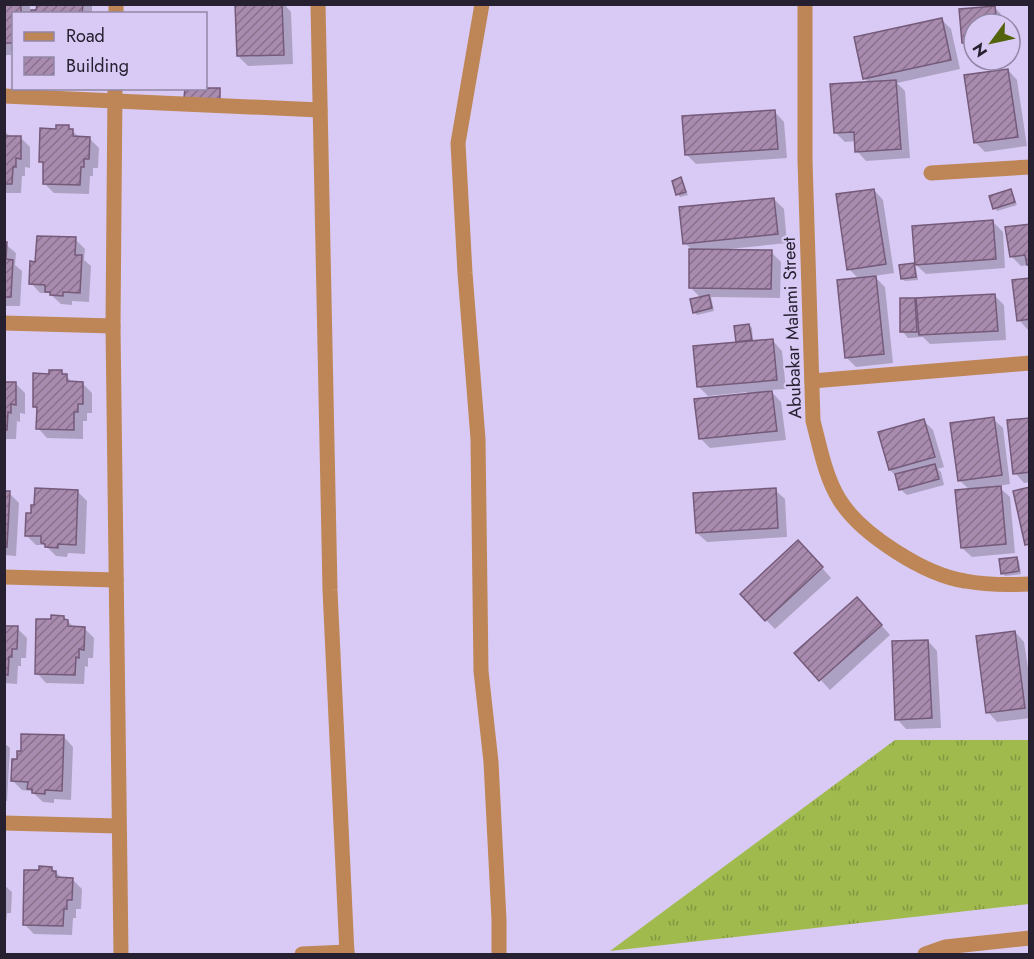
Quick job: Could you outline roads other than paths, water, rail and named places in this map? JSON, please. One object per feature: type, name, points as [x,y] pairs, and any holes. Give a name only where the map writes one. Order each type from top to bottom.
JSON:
[{"type":"street","points":[[302,954],[347,953],[330,590],[318,4]]},
{"type":"street","points":[[482,4],[458,143],[478,440],[481,671],[491,762],[500,920],[499,954]]},
{"type":"street","name":"Abubakar Malami Street","points":[[805,4],[805,160],[813,421],[824,463],[840,500],[864,528],[899,554],[930,570],[963,581],[1010,585],[1029,584]]},
{"type":"street","points":[[4,96],[115,95],[320,110]]},
{"type":"street","points":[[115,95],[113,326],[121,954]]},
{"type":"street","points":[[931,173],[1029,167]]},
{"type":"street","points":[[4,323],[113,326]]},
{"type":"street","points":[[812,381],[1029,363]]},
{"type":"street","points":[[4,577],[116,580]]},
{"type":"street","points":[[4,823],[118,826]]},
{"type":"street","points":[[925,954],[945,947],[1029,938]]}]
